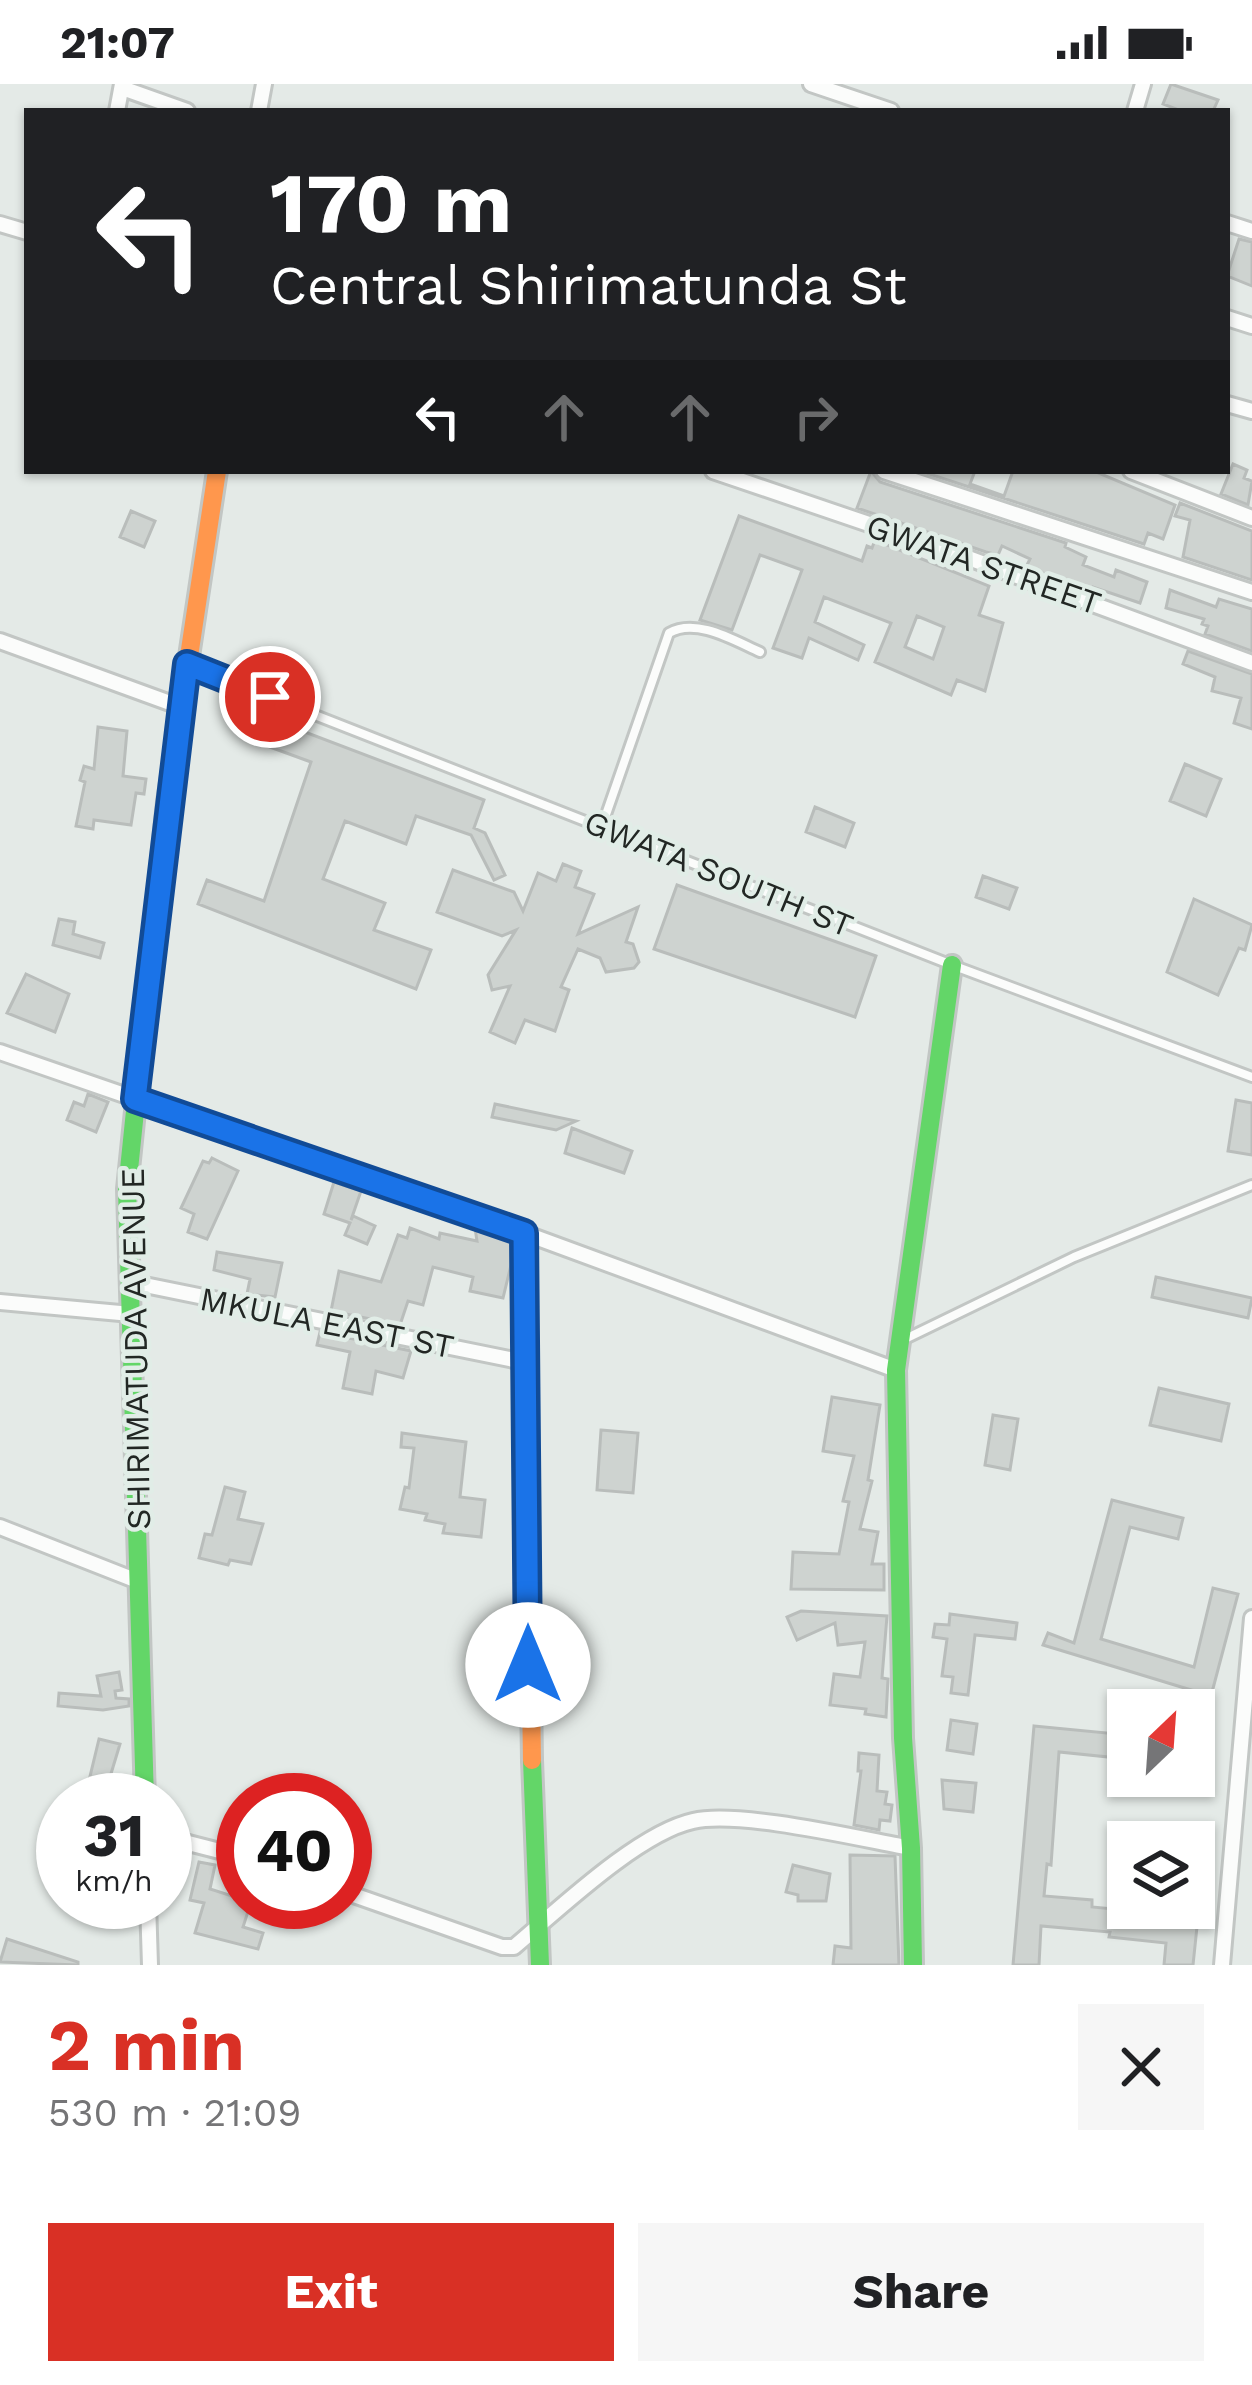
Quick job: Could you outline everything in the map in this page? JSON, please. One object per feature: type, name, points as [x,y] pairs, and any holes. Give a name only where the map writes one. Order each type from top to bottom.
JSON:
[{"type":"street","points":[[811,84],[882,108]]},
{"type":"street","points":[[122,86],[179,108]]},
{"type":"street","name":"SHIRIMATUDA AVENUE","points":[[144,1773],[127,1189],[181,706],[217,474]]},
{"type":"street","name":"GWATA STREET","points":[[722,474],[963,556],[1252,663]]},
{"type":"street","points":[[893,474],[1252,592]]},
{"type":"street","points":[[1139,474],[1252,518]]},
{"type":"street","points":[[0,641],[181,706]]},
{"type":"street","points":[[913,1965],[896,1370],[952,965]]},
{"type":"street","points":[[0,1052],[524,1233],[896,1370]]},
{"type":"street","points":[[524,1233],[528,1665],[540,1965]]},
{"type":"street","name":"MKULA EAST ST","points":[[130,1282],[524,1362]]},
{"type":"street","points":[[0,1302],[131,1314]]},
{"type":"street","points":[[0,1526],[140,1582]]},
{"type":"street","points":[[1222,1965],[1252,1618]]},
{"type":"street","points":[[372,1901],[514,1948],[538,1923],[662,1833],[695,1820],[738,1820],[911,1848]]},
{"type":"street","points":[[149,1929],[151,1965]]},
{"type":"lane","points":[[602,826],[669,633],[679,627],[693,628],[760,652]]},
{"type":"lane","name":"GWATA SOUTH ST","points":[[187,664],[952,965],[1252,1077]]},
{"type":"lane","points":[[899,1342],[1075,1257],[1252,1185]]},
{"type":"building","points":[[1171,84],[1218,100],[1214,108],[1163,104]]},
{"type":"building","points":[[1239,239],[1252,242],[1252,286],[1230,277]]},
{"type":"building","points":[[1233,464],[1247,470],[1244,478],[1252,481],[1248,505],[1221,494]]},
{"type":"building","points":[[873,474],[880,482],[1066,543],[1065,547],[1086,557],[1083,565],[1114,577],[1116,570],[1147,582],[1140,603],[1093,587],[1091,591],[1026,567],[1030,559],[1002,546],[998,555],[986,552],[857,508]]},
{"type":"building","points":[[929,474],[974,474],[970,484],[1004,496],[1012,474],[1101,474],[1175,505],[1163,539],[1148,533],[1144,544]]},
{"type":"building","points":[[1180,503],[1252,531],[1252,580],[1183,557],[1190,520],[1175,516]]},
{"type":"building","points":[[131,511],[155,521],[144,547],[120,537]]},
{"type":"building","points":[[739,516],[862,561],[867,546],[872,548],[875,540],[989,586],[979,615],[1003,623],[985,691],[957,680],[951,695],[875,662],[891,623],[824,597],[815,622],[864,645],[858,660],[809,638],[802,658],[773,648],[802,570],[760,555],[732,630],[700,620]],"holes":[[[917,616],[944,627],[933,659],[905,647]]]},
{"type":"building","points":[[1170,590],[1216,607],[1219,599],[1252,609],[1252,651],[1205,634],[1204,619],[1166,608]]},
{"type":"building","points":[[1188,651],[1252,674],[1252,729],[1234,723],[1241,698],[1212,691],[1215,677],[1183,664]]},
{"type":"building","points":[[268,718],[484,800],[474,828],[485,833],[505,875],[494,880],[471,835],[416,816],[406,844],[345,821],[323,879],[385,903],[374,930],[431,950],[416,989],[198,904],[207,880],[264,901],[311,762],[259,743]]},
{"type":"building","points":[[98,727],[127,731],[123,776],[146,779],[144,794],[136,793],[131,825],[94,820],[93,829],[76,826],[85,782],[80,780],[84,766],[94,769]]},
{"type":"building","points":[[1185,764],[1221,779],[1206,816],[1170,801]]},
{"type":"building","points":[[815,807],[854,823],[845,847],[806,832]]},
{"type":"building","points":[[563,864],[581,871],[575,887],[594,894],[578,934],[638,907],[626,942],[633,944],[639,962],[634,968],[606,972],[600,958],[578,949],[561,987],[569,990],[555,1031],[525,1020],[515,1043],[490,1032],[510,986],[492,990],[488,975],[516,930],[502,936],[437,912],[453,870],[514,892],[523,911],[538,873],[556,881]]},
{"type":"building","points":[[983,876],[1017,888],[1009,909],[976,897]]},
{"type":"building","points":[[677,885],[876,956],[855,1017],[654,949]]},
{"type":"building","points":[[1194,899],[1252,925],[1245,950],[1239,948],[1218,995],[1167,972]]},
{"type":"building","points":[[59,919],[75,922],[73,934],[104,943],[100,958],[53,945]]},
{"type":"building","points":[[26,974],[69,994],[55,1032],[7,1013]]},
{"type":"building","points":[[88,1094],[108,1102],[96,1132],[67,1120],[74,1102],[84,1106]]},
{"type":"building","points":[[1236,1100],[1252,1103],[1252,1155],[1228,1151]]},
{"type":"building","points":[[495,1104],[576,1121],[556,1130],[492,1117]]},
{"type":"building","points":[[572,1128],[632,1151],[624,1173],[565,1153]]},
{"type":"building","points":[[212,1158],[238,1171],[207,1239],[188,1232],[194,1214],[181,1208],[203,1161],[209,1163]]},
{"type":"building","points":[[334,1182],[361,1191],[351,1220],[353,1216],[375,1226],[367,1244],[345,1235],[350,1223],[324,1214]]},
{"type":"building","points":[[410,1228],[439,1239],[440,1233],[477,1241],[475,1228],[511,1240],[503,1298],[470,1291],[473,1277],[433,1267],[423,1305],[408,1301],[400,1325],[331,1311],[339,1271],[381,1282],[398,1235],[407,1238]]},
{"type":"building","points":[[217,1252],[282,1263],[275,1297],[247,1294],[250,1279],[214,1270]]},
{"type":"building","points":[[1156,1277],[1252,1298],[1248,1318],[1152,1297]]},
{"type":"building","points":[[320,1332],[411,1351],[403,1378],[376,1371],[372,1394],[343,1388],[350,1352],[317,1345]]},
{"type":"building","points":[[1159,1388],[1229,1404],[1221,1441],[1150,1425]]},
{"type":"building","points":[[832,1397],[880,1405],[868,1480],[872,1481],[860,1529],[878,1532],[872,1564],[884,1564],[884,1590],[791,1589],[793,1552],[839,1554],[849,1502],[843,1501],[854,1456],[823,1451]]},
{"type":"building","points":[[993,1415],[1018,1419],[1010,1470],[985,1465]]},
{"type":"building","points":[[601,1430],[638,1433],[633,1493],[597,1490]]},
{"type":"building","points":[[402,1433],[466,1442],[460,1497],[485,1500],[481,1537],[443,1533],[445,1524],[425,1520],[427,1514],[400,1509],[405,1487],[409,1488],[414,1448],[401,1447]]},
{"type":"building","points":[[225,1487],[245,1492],[238,1519],[263,1524],[251,1564],[230,1560],[228,1565],[199,1558],[205,1534],[212,1535]]},
{"type":"building","points":[[1112,1500],[1183,1518],[1178,1539],[1130,1527],[1101,1639],[1194,1667],[1213,1588],[1238,1594],[1213,1689],[1188,1689],[1043,1645],[1048,1633],[1074,1643]]},
{"type":"building","points":[[801,1611],[887,1616],[882,1678],[888,1679],[886,1717],[865,1714],[866,1709],[830,1705],[834,1674],[860,1677],[865,1642],[838,1645],[835,1623],[797,1640],[787,1617]]},
{"type":"building","points":[[950,1614],[1017,1623],[1015,1639],[975,1635],[968,1695],[951,1693],[953,1677],[942,1676],[947,1639],[933,1637],[935,1624],[949,1625]]},
{"type":"building","points":[[119,1672],[122,1690],[115,1691],[116,1698],[129,1699],[129,1706],[103,1710],[58,1706],[59,1693],[101,1696],[97,1676]]},
{"type":"building","points":[[951,1720],[977,1724],[973,1754],[947,1750]]},
{"type":"building","points":[[1034,1726],[1107,1733],[1107,1757],[1059,1752],[1051,1865],[1047,1864],[1044,1896],[1092,1900],[1092,1907],[1107,1908],[1107,1929],[1197,1929],[1193,1965],[1164,1965],[1166,1943],[1041,1926],[1039,1965],[1013,1965]]},
{"type":"building","points":[[99,1739],[120,1744],[111,1773],[91,1773]]},
{"type":"building","points":[[859,1753],[879,1755],[877,1791],[887,1792],[885,1804],[892,1805],[890,1821],[880,1820],[879,1830],[854,1825]]},
{"type":"building","points":[[942,1780],[976,1783],[973,1812],[944,1809]]},
{"type":"building","points":[[850,1855],[895,1856],[899,1965],[833,1965],[835,1946],[851,1948]]},
{"type":"building","points":[[199,1862],[215,1865],[210,1889],[216,1891],[216,1929],[263,1933],[258,1949],[195,1933],[204,1903],[192,1900]]},
{"type":"building","points":[[793,1865],[830,1874],[826,1901],[798,1901],[798,1895],[786,1892]]},
{"type":"building","points":[[7,1939],[78,1962],[78,1965],[0,1962]]},
{"type":"traffic: fast","points":[[144,1773],[127,1189],[157,897]]},
{"type":"traffic: fast","points":[[913,1965],[896,1370],[952,965]]},
{"type":"traffic: fast","points":[[532,1760],[540,1965]]},
{"type":"traffic: slow","points":[[157,897],[217,474]]},
{"type":"traffic: slow","points":[[524,1233],[532,1760]]},
{"type":"route","points":[[270,697],[187,664],[135,1099],[524,1233],[528,1665]]}]
